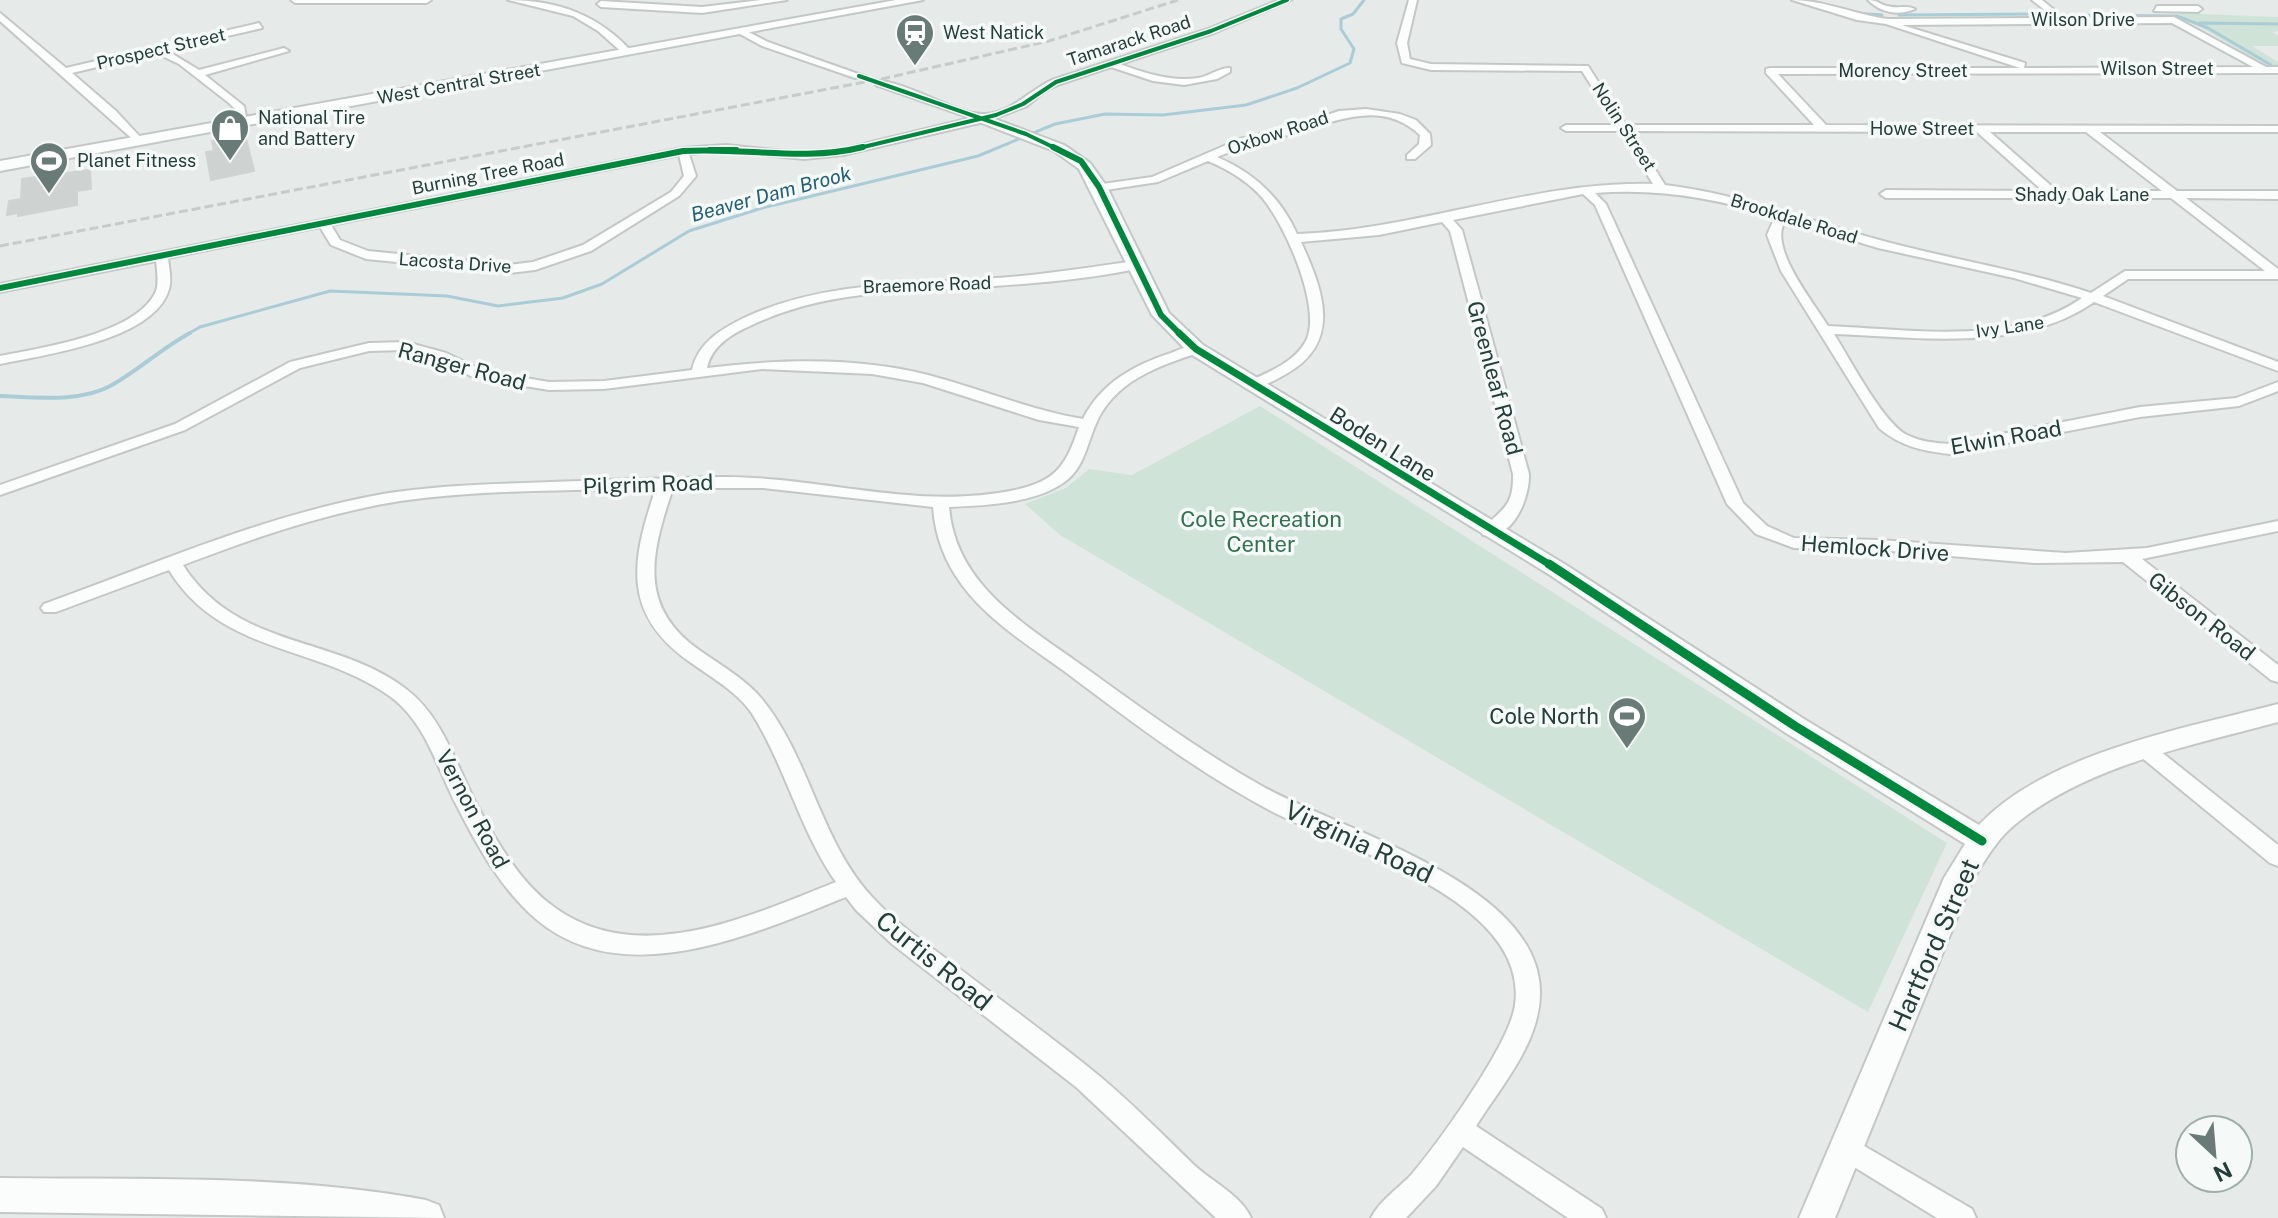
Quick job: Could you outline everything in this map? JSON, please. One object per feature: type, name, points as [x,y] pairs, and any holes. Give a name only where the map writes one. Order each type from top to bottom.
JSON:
[{"type":"main road","name":"West Central Street","points":[[0,166],[906,1]]},
{"type":"street","points":[[295,0],[427,0]]},
{"type":"street","points":[[512,0],[550,5],[584,16],[604,28],[628,53]]},
{"type":"street","points":[[604,2],[702,10],[783,0]]},
{"type":"street","name":"Tamarack Road","points":[[984,119],[1023,104],[1048,85],[1211,31],[1287,0]]},
{"type":"street","name":"Nolin Street","points":[[1413,0],[1401,49],[1403,58],[1411,64],[1585,68],[1661,188]]},
{"type":"street","name":"Wilson Drive","points":[[1796,0],[1855,17],[1888,22],[2174,20],[2264,70]]},
{"type":"street","points":[[1872,0],[1883,9],[1927,9]]},
{"type":"street","points":[[2036,0],[2049,9]]},
{"type":"street","points":[[2091,9],[2198,9],[2184,0]]},
{"type":"street","points":[[2026,9],[2064,9]]},
{"type":"street","points":[[0,16],[112,113],[138,141]]},
{"type":"street","name":"Wilson Drive","points":[[1888,22],[1899,29],[2036,70]]},
{"type":"street","name":"Prospect Street","points":[[62,72],[259,26]]},
{"type":"street","points":[[743,32],[765,44],[859,76]]},
{"type":"street","points":[[158,50],[182,62],[240,108],[242,123]]},
{"type":"street","points":[[195,74],[284,51]]},
{"type":"street","points":[[1111,64],[1142,75],[1173,80],[1206,78],[1226,70]]},
{"type":"street","name":"Wilson Street","points":[[2036,70],[2278,70]]},
{"type":"street","name":"Morency Street","points":[[1824,129],[1770,71],[2036,70]]},
{"type":"street","name":"Boden Lane","points":[[880,83],[1032,137],[1081,161],[1099,187],[1166,322],[1196,349],[1489,531],[1558,570],[1795,726],[1982,841]]},
{"type":"street","name":"Oxbow Road","points":[[1099,187],[1154,180],[1244,141],[1298,129],[1331,116],[1366,112],[1405,119],[1423,130],[1425,145],[1411,157]]},
{"type":"street","name":"Burning Tree Road","points":[[0,288],[683,151],[726,148],[818,156],[984,119]]},
{"type":"street","name":"Howe Street","points":[[1566,128],[2278,129]]},
{"type":"street","points":[[1980,129],[2056,196]]},
{"type":"street","points":[[2089,129],[2278,274]]},
{"type":"street","name":"Lacosta Drive","points":[[324,223],[335,242],[366,255],[509,269],[535,266],[587,248],[675,194],[690,176],[683,151]]},
{"type":"street","points":[[1208,157],[1250,178],[1296,238],[1318,330],[1310,346],[1295,362],[1251,385]]},
{"type":"street","name":"Brookdale Road","points":[[1296,238],[1354,235],[1586,190],[1661,188],[1726,198],[1887,246],[2019,275],[2278,367]]},
{"type":"street","name":"Hemlock Drive","points":[[1586,190],[1600,204],[1735,504],[1751,523],[1780,539],[1811,546],[1879,545],[2022,558],[2127,556],[2278,526]]},
{"type":"street","name":"Shady Oak Lane","points":[[1886,194],[2278,195]]},
{"type":"street","name":"Elwin Road","points":[[1784,215],[1774,226],[1775,246],[1884,425],[1900,438],[1926,447],[1950,449],[2140,412],[2239,402],[2278,386]]},
{"type":"street","name":"Greenleaf Road","points":[[1444,217],[1456,230],[1521,474],[1521,494],[1513,513],[1489,531]]},
{"type":"street","points":[[0,360],[75,343],[136,317],[154,303],[163,289],[162,255]]},
{"type":"street","name":"Braemore Road","points":[[699,371],[701,357],[724,335],[763,314],[812,297],[880,285],[1002,282],[1136,265]]},
{"type":"street","name":"Ivy Lane","points":[[1825,330],[1950,334],[2009,331],[2055,321],[2119,278],[2134,274],[2278,274]]},
{"type":"street","name":"Ranger Road","points":[[0,490],[157,437],[216,410],[278,373],[349,350],[406,346],[441,356],[480,375],[549,386],[604,385],[699,371],[780,365],[872,370],[925,379],[1044,417],[1088,424]]},
{"type":"street","name":"Pilgrim Road","points":[[50,608],[293,522],[379,500],[461,490],[766,483],[880,501],[941,504],[1006,497],[1054,481],[1079,456],[1088,424],[1102,399],[1121,382],[1147,367],[1196,349]]},
{"type":"street","name":"Curtis Road","points":[[666,484],[644,557],[648,601],[672,638],[735,683],[756,705],[850,886],[900,937],[1085,1079],[1199,1187],[1237,1218]]},
{"type":"street","name":"Virginia Road","points":[[941,504],[946,540],[959,568],[981,596],[1012,624],[1176,744],[1228,777],[1314,823],[1451,886],[1487,911],[1502,926],[1526,973],[1527,1009],[1513,1047],[1458,1129]]},
{"type":"street","name":"Gibson Road","points":[[2127,556],[2278,675]]},
{"type":"street","name":"Vernon Road","points":[[174,564],[194,592],[240,625],[378,679],[406,698],[426,722],[476,824],[510,879],[542,913],[579,935],[627,946],[680,945],[734,931],[850,886]]},
{"type":"street","name":"Hartford Street","points":[[1817,1218],[1959,878],[1982,841],[2004,817],[2041,792],[2148,752],[2278,713]]},
{"type":"street","points":[[2148,752],[2278,857]]},
{"type":"street","points":[[1385,1218],[1404,1204],[1458,1129],[1592,1218]]},
{"type":"street","points":[[1847,1148],[1962,1218]]},
{"type":"street","points":[[0,1195],[270,1199],[371,1207],[426,1218]]},
{"type":"green space","points":[[2177,13],[2278,17],[2278,31],[2272,32],[2278,35],[2278,46],[2252,46],[2278,62],[2278,66],[2266,66]]},
{"type":"green space","name":"Cole Recreation Center","points":[[1260,406],[1947,843],[1868,1012],[1060,535],[1025,504],[1066,488],[1089,469],[1132,475]]},
{"type":"building","name":"National Tire and Battery","points":[[245,135],[254,171],[211,180],[206,152],[214,151],[212,141]]},
{"type":"building","name":"Planet Fitness","points":[[90,170],[91,189],[77,191],[77,205],[18,216],[18,213],[7,215],[9,201],[21,199],[22,179]]},
{"type":"waterway","name":"Beaver Dam Brook","points":[[186,335],[200,327],[330,291],[447,296],[498,306],[563,298],[602,284],[689,231],[762,208],[978,156],[1055,124],[1105,114],[1163,115],[1246,105],[1297,88],[1350,63],[1354,49],[1341,29],[1341,19],[1353,14],[1364,0]]},
{"type":"waterway","points":[[1809,0],[1822,4]]},
{"type":"waterway","points":[[1855,13],[1882,15]]},
{"type":"waterway","points":[[1899,15],[2050,14]]},
{"type":"waterway","points":[[2066,15],[2177,16],[2208,28],[2271,65]]},
{"type":"waterway","points":[[2199,23],[2278,24]]},
{"type":"waterway","name":"Beaver Dam Brook","points":[[0,396],[57,398],[100,391],[190,333]]},
{"type":"railway","points":[[0,246],[886,78],[1049,41],[1178,0]]},
{"type":"cycle path","points":[[0,288],[683,151],[726,148],[804,156],[843,152],[996,115],[1023,104],[1041,89],[1056,82],[1211,31],[1287,0]]},
{"type":"cycle path","points":[[859,76],[1026,134],[1081,161],[1099,187],[1161,315],[1196,349],[1558,570],[1795,726],[1982,841]]},
{"type":"place","name":"West Natick","points":[[915,67]]},
{"type":"place","name":"National Tire and Battery","points":[[230,162]]},
{"type":"place","name":"Planet Fitness","points":[[49,195]]},
{"type":"place","name":"Cole North","points":[[1627,750]]}]
